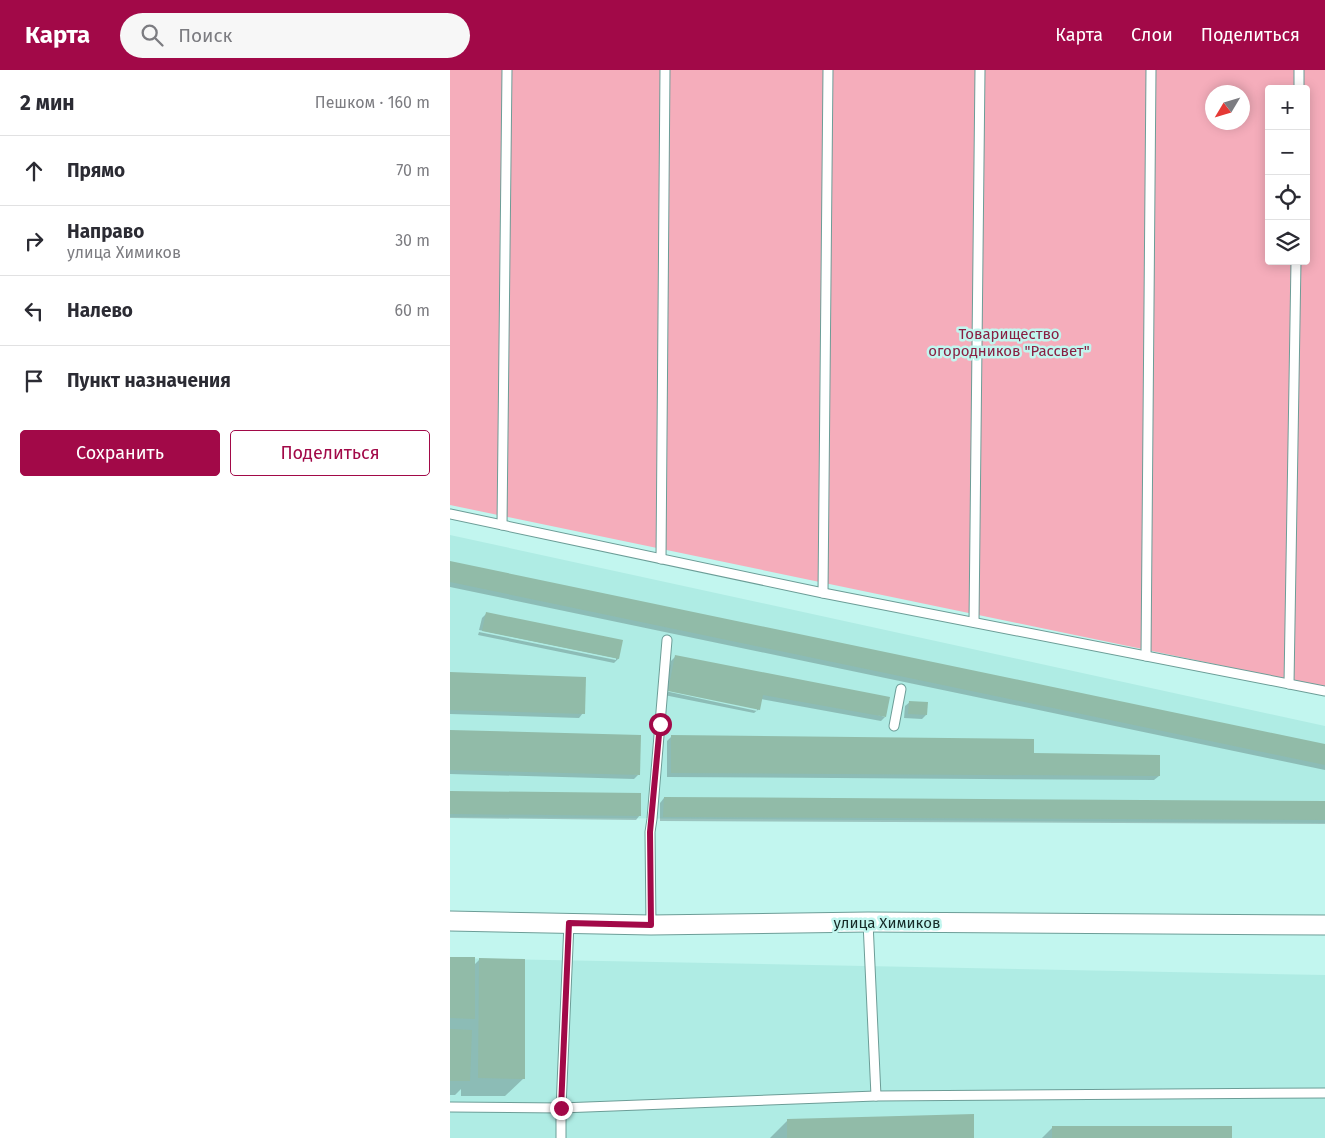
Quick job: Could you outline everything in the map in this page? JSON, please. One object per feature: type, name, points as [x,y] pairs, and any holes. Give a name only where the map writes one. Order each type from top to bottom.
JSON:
[{"type":"street","name":"улица Химиков","points":[[450,921],[651,925],[868,922],[1325,925]]},
{"type":"lane","points":[[502,525],[508,70]]},
{"type":"lane","points":[[661,559],[665,70]]},
{"type":"lane","points":[[823,593],[828,70]]},
{"type":"lane","points":[[974,622],[980,70]]},
{"type":"lane","points":[[1146,656],[1151,70]]},
{"type":"lane","points":[[1299,70],[1299,85]]},
{"type":"lane","points":[[1290,684],[1296,265]]},
{"type":"lane","points":[[450,514],[823,593],[1325,691]]},
{"type":"lane","points":[[651,925],[650,832],[667,640]]},
{"type":"lane","points":[[894,726],[901,689]]},
{"type":"lane","points":[[868,922],[876,1096]]},
{"type":"lane","points":[[561,1138],[569,923]]},
{"type":"lane","points":[[450,1107],[561,1108],[876,1096],[1325,1093]]},
{"type":"shaded area","points":[[450,535],[1325,726],[1325,823],[450,817]]},
{"type":"shaded area","points":[[450,958],[1325,975],[1325,1138],[450,1138]]},
{"type":"green space","name":"Товарищество огородников \"Рассвет\"","points":[[450,70],[1325,70],[1325,687],[450,505]]},
{"type":"building","points":[[450,561],[1325,744],[1325,765],[450,582]]},
{"type":"building","points":[[486,612],[623,640],[619,659],[482,631]]},
{"type":"building","points":[[675,655],[890,697],[886,717],[763,695],[760,710],[668,691]]},
{"type":"building","points":[[450,672],[586,677],[585,714],[450,710]]},
{"type":"building","points":[[909,701],[928,702],[927,715],[908,714]]},
{"type":"building","points":[[450,730],[641,735],[640,775],[450,770]]},
{"type":"building","points":[[671,735],[1034,739],[1034,753],[1160,755],[1160,776],[671,773]]},
{"type":"building","points":[[450,791],[641,793],[641,816],[450,814]]},
{"type":"building","points":[[664,797],[1325,801],[1325,820],[663,817]]},
{"type":"building","points":[[450,957],[475,957],[475,1019],[450,1018]]},
{"type":"building","points":[[479,958],[525,959],[525,1079],[478,1078]]},
{"type":"building","points":[[450,1029],[472,1030],[470,1081],[450,1081]]},
{"type":"building","points":[[974,1114],[974,1138],[787,1138],[787,1119]]},
{"type":"building","points":[[1052,1126],[1232,1126],[1232,1138],[1052,1138]]},
{"type":"route","points":[[561,1108],[569,923],[651,925],[650,832],[660,724]]}]
